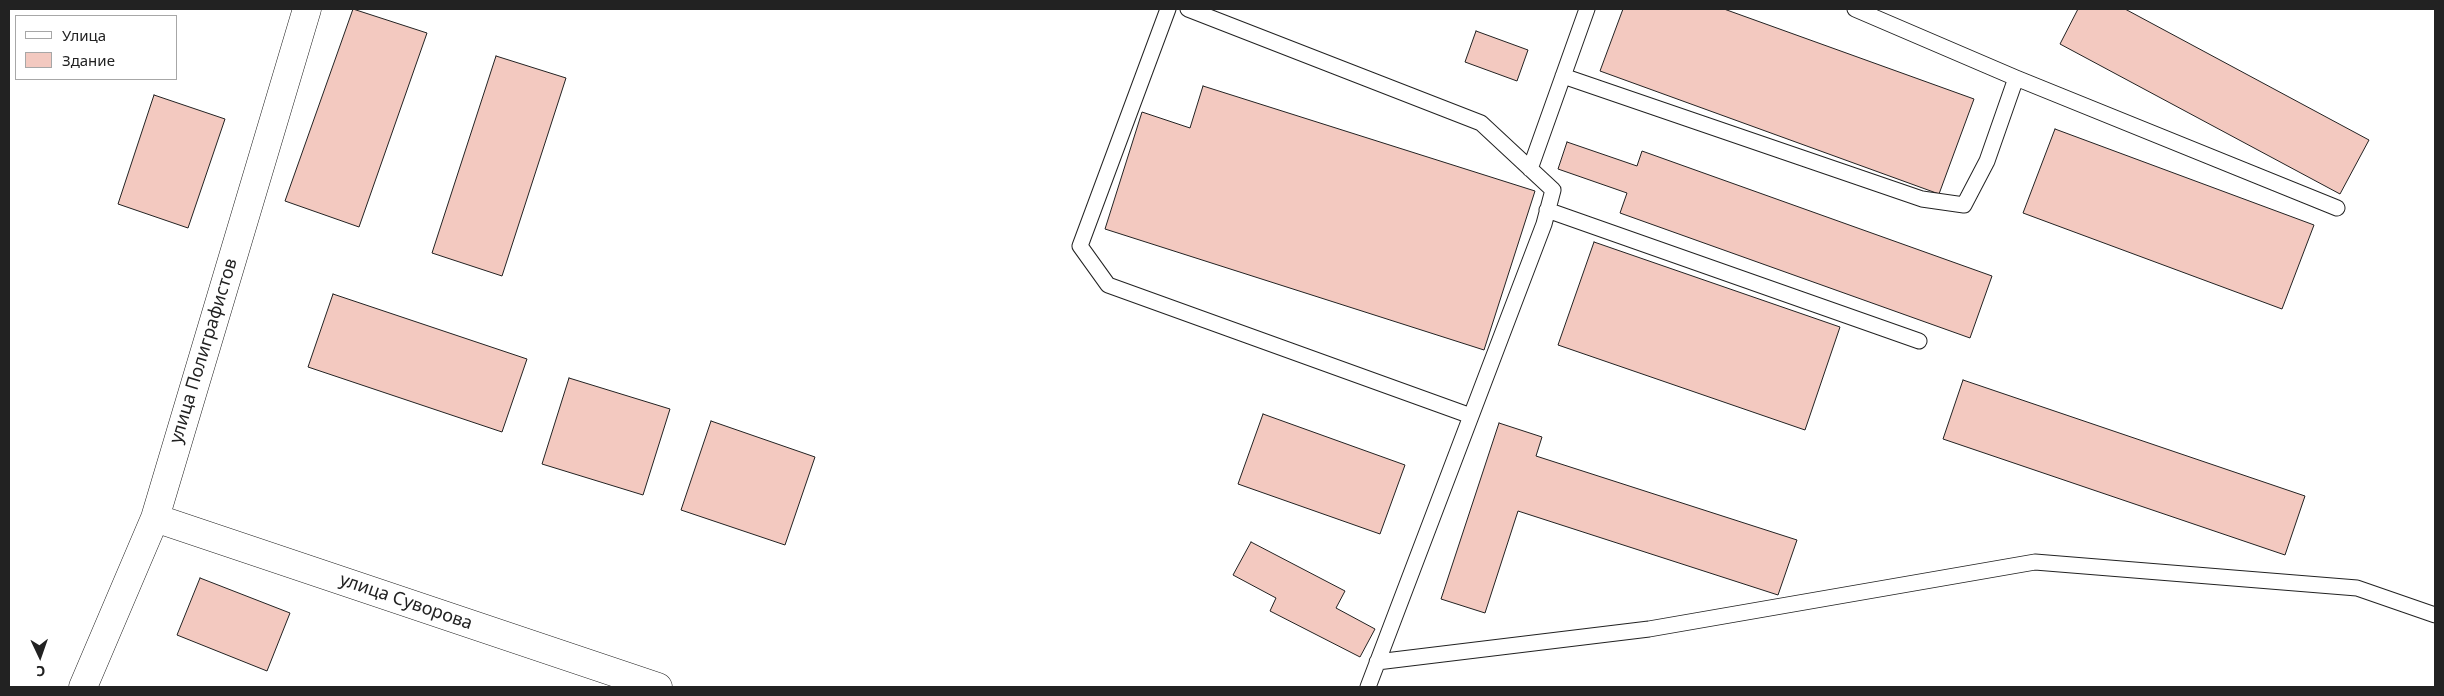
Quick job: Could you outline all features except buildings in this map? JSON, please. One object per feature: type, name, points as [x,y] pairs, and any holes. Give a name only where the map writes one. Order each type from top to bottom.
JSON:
[{"type":"street","name":"улица Полиграфистов","points":[[84,687],[155,518],[307,9]]},
{"type":"street","name":"улица Суворова","points":[[155,518],[658,687]]},
{"type":"lane","points":[[1168,9],[1080,246],[1108,285],[1471,416]]},
{"type":"lane","points":[[1188,9],[1481,123],[1553,190],[1471,416],[1368,687]]},
{"type":"lane","points":[[1530,168],[1587,9]]},
{"type":"lane","points":[[1855,9],[2016,78],[2337,208]]},
{"type":"lane","points":[[1563,76],[1922,199],[1964,205],[1987,161],[2016,78]]},
{"type":"lane","points":[[1547,210],[1919,341]]},
{"type":"lane","points":[[1377,662],[1649,629],[2034,562],[2357,588],[2435,615]]}]
